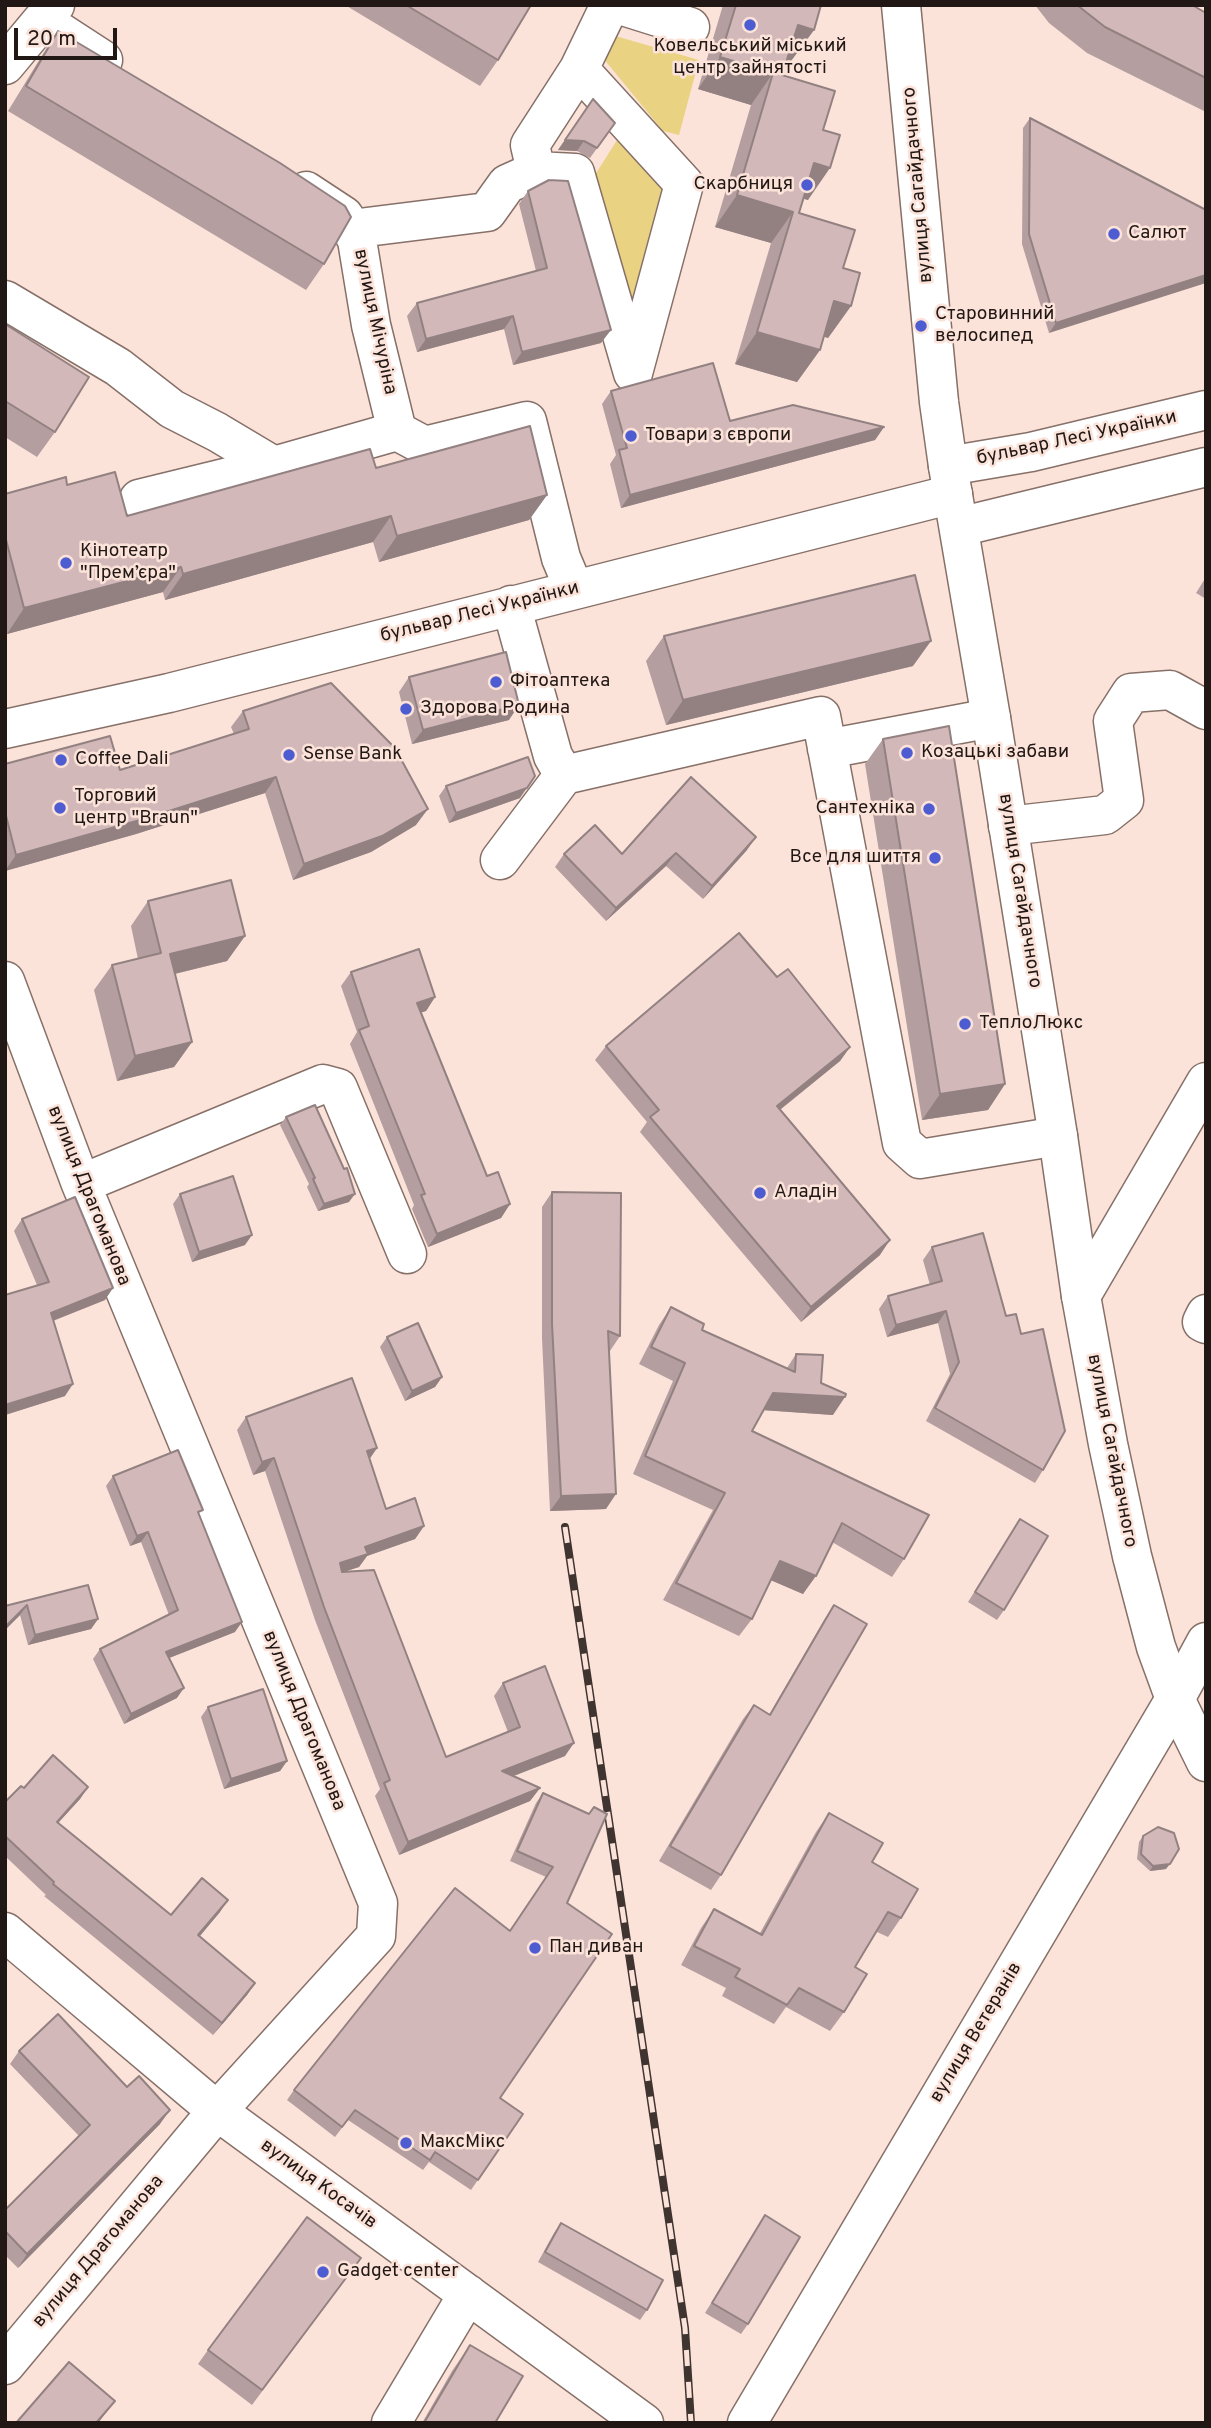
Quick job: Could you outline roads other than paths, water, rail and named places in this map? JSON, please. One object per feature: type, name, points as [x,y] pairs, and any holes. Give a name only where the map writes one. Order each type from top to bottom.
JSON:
[{"type":"street","points":[[536,172],[530,145],[579,69],[610,5]]},
{"type":"street","points":[[620,5],[690,27]]},
{"type":"street","name":"вулиця Сагайдачного","points":[[901,5],[939,402],[1058,1136],[1081,1296],[1108,1444],[1132,1556],[1156,1647],[1175,1699],[1206,1762]]},
{"type":"street","points":[[5,65],[49,13],[131,78]]},
{"type":"street","points":[[351,229],[487,212],[507,184],[536,172],[575,173],[632,373],[684,184],[579,69]]},
{"type":"street","name":"вулиця Мічуріна","points":[[276,172],[344,216],[357,240],[371,325],[397,431]]},
{"type":"street","points":[[5,300],[118,367],[172,410],[217,432],[274,466]]},
{"type":"street","name":"бульвар Лесі Українки","points":[[953,496],[1031,452],[1206,410]]},
{"type":"street","points":[[139,499],[274,466],[397,431],[425,446],[527,421],[561,558],[574,589]]},
{"type":"street","name":"бульвар Лесі Українки","points":[[5,729],[169,692],[953,496],[1206,467]]},
{"type":"street","points":[[511,605],[553,756],[564,775]]},
{"type":"street","points":[[1008,826],[1104,815],[1124,800],[1113,721],[1131,692],[1170,690],[1206,710]]},
{"type":"street","points":[[500,860],[564,775],[821,716],[902,1143],[920,1159],[1058,1136]]},
{"type":"street","points":[[827,749],[991,718]]},
{"type":"street","name":"вулиця Драгоманова","points":[[5,982],[12,1020],[378,1903],[376,1936],[217,2111],[5,2365]]},
{"type":"street","points":[[1081,1296],[1206,1082]]},
{"type":"street","points":[[81,1184],[323,1084],[338,1088],[407,1254]]},
{"type":"street","points":[[1206,1314],[1202,1322],[1206,1324]]},
{"type":"street","name":"вулиця Ветеранів","points":[[747,2423],[1175,1699],[1206,1642]]},
{"type":"street","name":"вулиця Косачів","points":[[10,1945],[217,2111],[644,2423]]},
{"type":"street","points":[[391,2423],[468,2294]]},
{"type":"railway","points":[[565,1527],[685,2328],[691,2423]]},
{"type":"place","name":"Ковельський міський центр зайнятості","points":[[750,25]]},
{"type":"place","name":"Скарбниця","points":[[807,185]]},
{"type":"place","name":"Салют","points":[[1114,234]]},
{"type":"place","name":"Старовинний велосипед","points":[[921,326]]},
{"type":"place","name":"Товари з європи","points":[[631,436]]},
{"type":"place","name":"Кінотеатр \"Прем’єра\"","points":[[66,563]]},
{"type":"place","name":"Фітоаптека","points":[[496,682]]},
{"type":"place","name":"Здорова Родина","points":[[406,709]]},
{"type":"place","name":"Козацькі забави","points":[[907,753]]},
{"type":"place","name":"Sense Bank","points":[[289,755]]},
{"type":"place","name":"Coffee Dali","points":[[61,760]]},
{"type":"place","name":"Торговий центр \"Braun\"","points":[[60,808]]},
{"type":"place","name":"Сантехніка","points":[[929,809]]},
{"type":"place","name":"Все для шиття","points":[[935,858]]},
{"type":"place","name":"ТеплоЛюкс","points":[[965,1024]]},
{"type":"place","name":"Аладін","points":[[760,1193]]},
{"type":"place","name":"Пан диван","points":[[535,1948]]},
{"type":"place","name":"МаксМікс","points":[[406,2143]]},
{"type":"place","name":"Gadget center","points":[[323,2272]]}]
